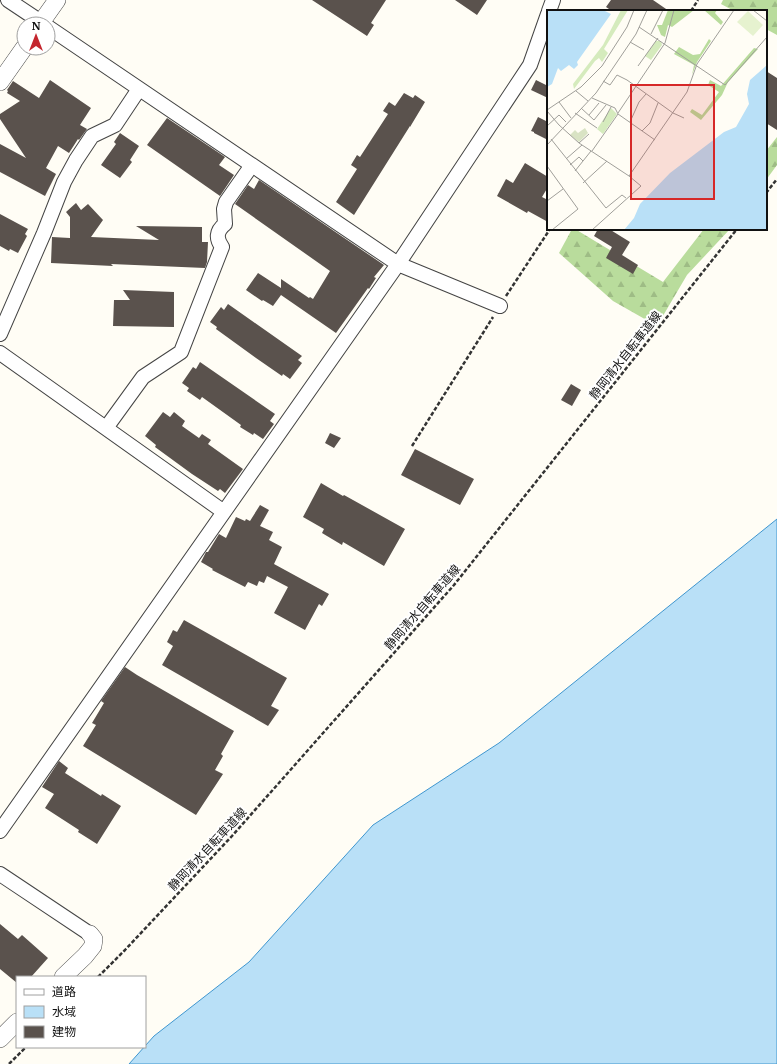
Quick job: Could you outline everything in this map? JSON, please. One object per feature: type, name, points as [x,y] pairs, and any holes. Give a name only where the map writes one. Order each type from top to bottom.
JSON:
[{"type":"street","points":[[8,0],[31,16]]},
{"type":"street","points":[[47,16],[56,0]]},
{"type":"street","points":[[549,10],[553,0]]},
{"type":"street","points":[[0,831],[398,264],[530,65],[547,17]]},
{"type":"street","points":[[56,33],[398,264],[500,306]]},
{"type":"street","points":[[0,82],[18,56]]},
{"type":"street","points":[[0,334],[64,182],[76,160],[92,136],[115,125],[140,89]]},
{"type":"street","points":[[106,428],[143,376],[181,352],[222,247],[218,242],[218,235],[220,228],[225,224],[224,209],[226,202],[252,165]]},
{"type":"street","points":[[0,353],[224,512]]},
{"type":"street","points":[[0,874],[90,934],[94,939],[93,946],[85,956],[64,976]]},
{"type":"street","points":[[0,1039],[16,1023]]},
{"type":"path","points":[[692,10],[698,0]]},
{"type":"path","points":[[767,192],[777,179]]},
{"type":"path","points":[[412,446],[549,230]]},
{"type":"path","name":"静岡清水自転車道線","points":[[99,976],[232,836],[454,585],[736,230]]},
{"type":"path","points":[[9,1064],[25,1048]]},
{"type":"green space","points":[[723,0],[777,0],[777,35],[767,30],[767,10],[732,10],[721,4]]},
{"type":"green space","points":[[777,137],[777,165],[767,179],[767,150]]},
{"type":"green space","points":[[571,230],[577,230],[663,282],[703,230],[729,230],[687,275],[657,326],[613,301],[559,253]]},
{"type":"water","points":[[777,519],[777,1064],[129,1064],[143,1048],[146,1048],[146,1045],[154,1036],[249,962],[373,825],[499,743]]},
{"type":"building","points":[[312,0],[386,0],[371,23],[374,25],[367,36]]},
{"type":"building","points":[[455,0],[487,0],[477,15]]},
{"type":"building","points":[[611,0],[653,0],[668,10],[610,10],[606,7]]},
{"type":"building","points":[[767,72],[777,78],[777,130],[767,124]]},
{"type":"building","points":[[50,80],[91,108],[80,125],[87,129],[79,140],[78,139],[69,153],[58,146],[46,168],[56,174],[45,196],[0,172],[0,144],[26,158],[0,119],[0,114],[20,101],[7,93],[7,90],[13,81],[39,98]]},
{"type":"building","points":[[536,80],[547,86],[547,98],[531,90]]},
{"type":"building","points":[[404,93],[413,98],[415,95],[425,102],[354,215],[336,202],[357,169],[351,165],[357,155],[360,157],[388,114],[383,111],[389,102],[395,106]]},
{"type":"building","points":[[538,117],[547,122],[547,140],[531,131]]},
{"type":"building","points":[[167,118],[225,157],[219,165],[234,175],[220,196],[147,145]]},
{"type":"building","points":[[120,133],[139,146],[130,160],[132,162],[120,178],[101,165],[116,144],[114,142]]},
{"type":"building","points":[[525,163],[547,176],[547,189],[542,197],[547,200],[547,221],[528,211],[527,213],[497,196],[506,179],[513,183]]},
{"type":"building","points":[[259,180],[384,265],[374,277],[376,278],[369,289],[368,288],[336,333],[281,295],[273,306],[263,300],[262,301],[246,290],[258,273],[281,288],[281,279],[309,298],[310,297],[313,299],[330,271],[235,204],[248,185],[254,189]]},
{"type":"building","points":[[76,203],[81,210],[88,204],[103,220],[91,237],[159,240],[136,226],[202,227],[202,242],[208,242],[207,262],[205,268],[51,263],[52,237],[70,238],[70,217],[66,212]]},
{"type":"building","points":[[0,214],[28,229],[25,234],[27,236],[18,253],[10,249],[9,251],[0,246]]},
{"type":"building","points":[[597,230],[611,230],[630,242],[622,255],[638,265],[633,274],[606,258],[612,247],[594,236]]},
{"type":"building","points":[[123,290],[174,292],[174,327],[113,326],[114,300],[130,300]]},
{"type":"building","points":[[228,304],[302,356],[298,360],[302,363],[290,379],[283,374],[282,376],[256,358],[216,329],[217,327],[210,322],[221,307],[224,310]]},
{"type":"building","points":[[200,362],[275,414],[270,421],[274,424],[263,439],[240,427],[241,425],[202,397],[200,400],[187,391],[189,388],[182,383],[193,367],[196,369]]},
{"type":"building","points":[[571,384],[581,390],[572,406],[561,400]]},
{"type":"building","points":[[163,412],[170,417],[174,412],[185,421],[182,426],[199,438],[202,434],[211,440],[208,444],[243,469],[225,493],[220,489],[218,491],[192,474],[155,447],[156,445],[145,436]]},
{"type":"building","points":[[330,433],[341,438],[334,448],[325,443]]},
{"type":"building","points":[[415,449],[474,479],[460,505],[401,475]]},
{"type":"building","points":[[321,483],[405,529],[384,566],[343,542],[342,545],[322,533],[324,529],[303,517]]},
{"type":"building","points":[[260,505],[269,510],[260,526],[273,532],[269,540],[282,547],[274,564],[329,594],[322,606],[319,604],[305,630],[274,613],[288,587],[267,576],[264,583],[259,581],[257,586],[248,582],[245,587],[212,570],[213,569],[201,562],[206,552],[208,552],[219,534],[226,538],[236,517],[245,521],[246,519],[250,521]]},
{"type":"building","points":[[184,620],[287,678],[271,706],[279,710],[268,726],[162,665],[173,646],[167,642],[173,630],[177,632]]},
{"type":"building","points":[[125,667],[234,731],[221,754],[223,756],[215,770],[223,774],[196,815],[83,746],[96,725],[92,723],[104,703],[101,701]]},
{"type":"building","points":[[59,761],[68,768],[65,773],[101,796],[102,794],[121,806],[97,844],[78,832],[79,830],[45,808],[54,794],[42,787]]},
{"type":"building","points":[[0,924],[18,939],[22,935],[48,958],[32,976],[16,976],[16,982],[0,969]]}]
